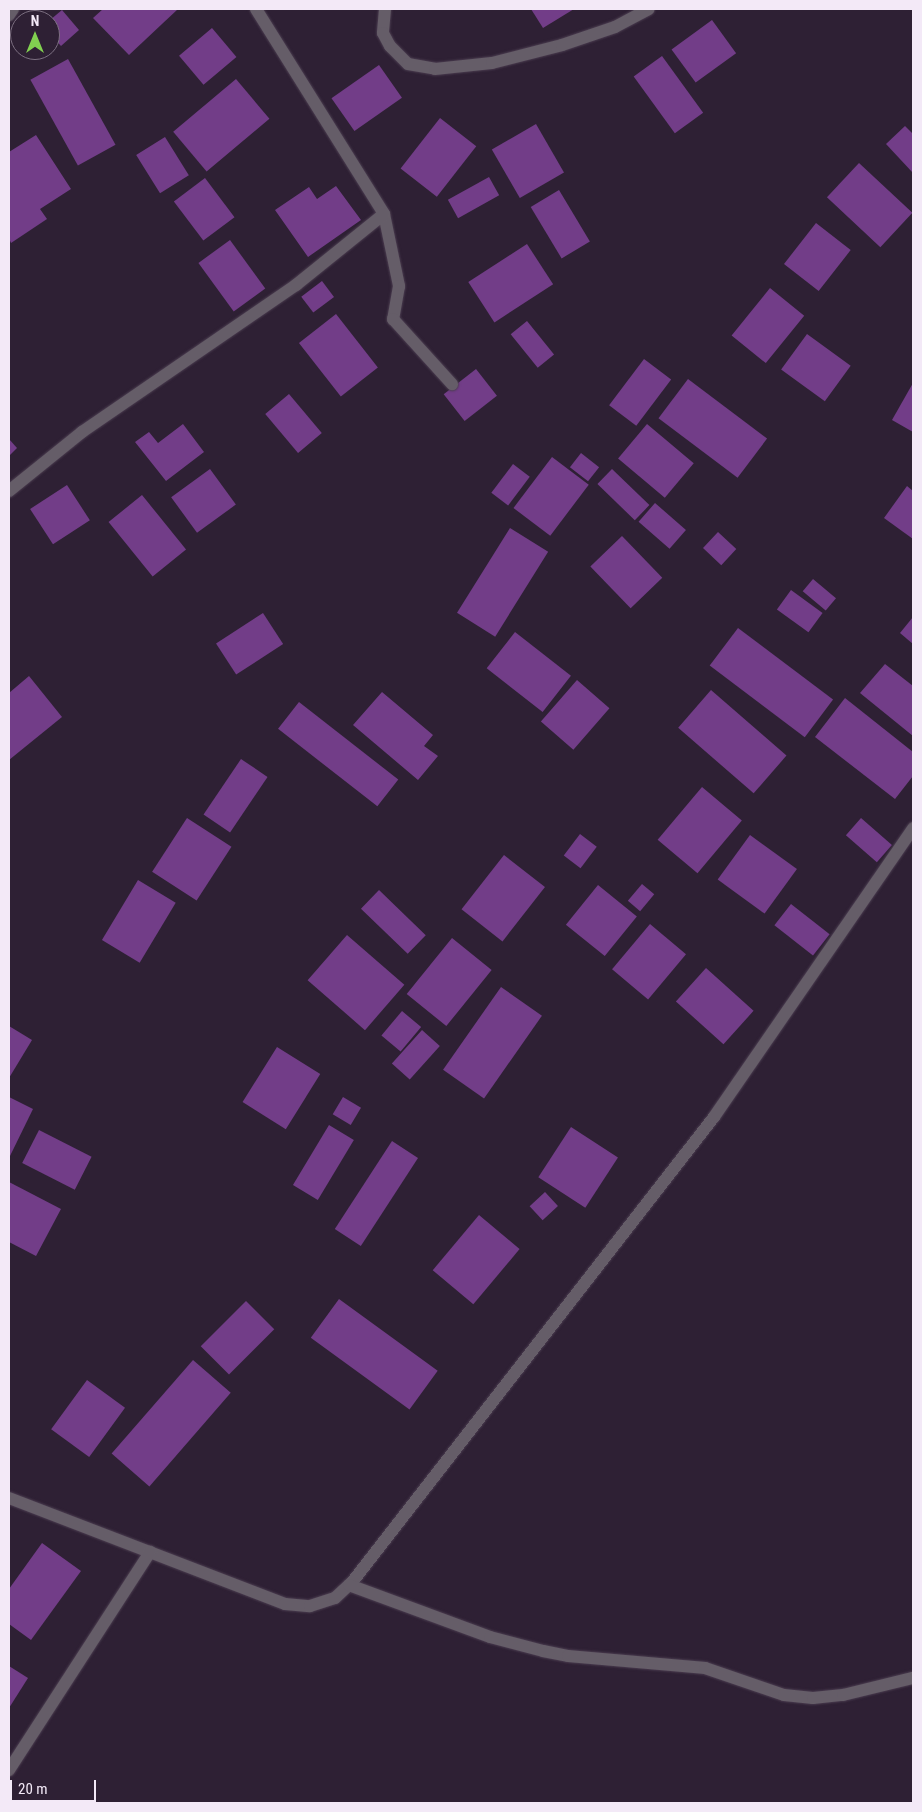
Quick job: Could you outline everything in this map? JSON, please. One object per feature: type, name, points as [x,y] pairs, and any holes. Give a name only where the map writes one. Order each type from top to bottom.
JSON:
[{"type":"street","points":[[9,15],[13,9]]},
{"type":"street","points":[[256,9],[384,214],[399,286],[393,319],[452,384]]},
{"type":"street","points":[[385,9],[383,33],[390,46],[408,64],[435,69],[492,63],[562,45],[615,27],[649,9]]},
{"type":"street","points":[[9,491],[82,432],[296,285],[384,214]]},
{"type":"street","points":[[9,1498],[285,1604],[310,1606],[336,1598],[349,1585],[714,1117],[913,828]]},
{"type":"street","points":[[9,1770],[150,1552]]},
{"type":"street","points":[[349,1585],[481,1634],[543,1651],[568,1656],[705,1668],[784,1695],[828,1696],[913,1678]]},
{"type":"building","points":[[103,9],[178,9],[129,55],[93,18]]},
{"type":"building","points":[[531,9],[574,9],[543,28]]},
{"type":"building","points":[[62,10],[79,30],[61,46],[60,45],[60,12]]},
{"type":"building","points":[[712,20],[736,53],[696,83],[672,49]]},
{"type":"building","points":[[212,28],[236,57],[203,85],[179,56]]},
{"type":"building","points":[[662,56],[703,113],[675,133],[634,77]]},
{"type":"building","points":[[68,59],[116,145],[78,166],[30,80]]},
{"type":"building","points":[[379,65],[402,98],[354,131],[331,98]]},
{"type":"building","points":[[236,79],[269,119],[207,172],[173,132]]},
{"type":"building","points":[[440,118],[476,146],[437,197],[401,168]]},
{"type":"building","points":[[536,124],[564,172],[520,198],[492,150]]},
{"type":"building","points":[[905,126],[913,134],[913,173],[886,144]]},
{"type":"building","points":[[36,135],[71,189],[40,209],[47,219],[11,243],[9,238],[9,152]]},
{"type":"building","points":[[165,137],[189,175],[160,193],[136,155]]},
{"type":"building","points":[[859,163],[912,213],[880,247],[827,197]]},
{"type":"building","points":[[489,177],[499,195],[458,218],[448,200]]},
{"type":"building","points":[[205,178],[234,217],[203,241],[174,201]]},
{"type":"building","points":[[336,186],[361,220],[308,257],[275,210],[309,187],[317,199]]},
{"type":"building","points":[[559,190],[590,241],[562,258],[531,207]]},
{"type":"building","points":[[816,223],[851,250],[819,291],[784,264]]},
{"type":"building","points":[[230,240],[265,289],[234,311],[198,263]]},
{"type":"building","points":[[527,244],[553,284],[494,322],[468,282]]},
{"type":"building","points":[[322,281],[334,297],[313,313],[301,297]]},
{"type":"building","points":[[770,288],[804,316],[766,363],[732,335]]},
{"type":"building","points":[[336,314],[378,368],[341,397],[299,343]]},
{"type":"building","points":[[527,321],[554,354],[538,368],[511,334]]},
{"type":"building","points":[[807,334],[851,366],[825,401],[781,370]]},
{"type":"building","points":[[644,359],[671,379],[636,426],[609,405]]},
{"type":"building","points":[[476,369],[497,396],[465,421],[444,394]]},
{"type":"building","points":[[688,379],[767,439],[738,478],[659,418]]},
{"type":"building","points":[[913,383],[913,432],[892,420]]},
{"type":"building","points":[[289,394],[322,433],[298,453],[265,414]]},
{"type":"building","points":[[183,424],[204,452],[166,481],[135,442],[149,432],[158,443]]},
{"type":"building","points":[[647,424],[694,463],[665,498],[618,458]]},
{"type":"building","points":[[9,439],[17,448],[9,456]]},
{"type":"building","points":[[581,453],[599,467],[588,481],[570,467]]},
{"type":"building","points":[[552,457],[589,485],[550,536],[513,508]]},
{"type":"building","points":[[513,464],[530,477],[508,505],[491,493]]},
{"type":"building","points":[[210,469],[236,505],[197,533],[171,497]]},
{"type":"building","points":[[612,469],[649,505],[635,520],[597,484]]},
{"type":"building","points":[[67,485],[90,520],[53,544],[30,509]]},
{"type":"building","points":[[907,486],[913,491],[913,539],[884,518]]},
{"type":"building","points":[[142,495],[186,549],[153,576],[109,522]]},
{"type":"building","points":[[655,503],[686,530],[670,549],[639,522]]},
{"type":"building","points":[[510,528],[548,552],[495,637],[457,613]]},
{"type":"building","points":[[718,532],[736,549],[721,565],[703,548]]},
{"type":"building","points":[[622,536],[662,578],[631,608],[590,567]]},
{"type":"building","points":[[813,579],[836,598],[826,611],[803,591]]},
{"type":"building","points":[[791,590],[823,613],[808,632],[777,609]]},
{"type":"building","points":[[263,613],[283,644],[236,675],[216,643]]},
{"type":"building","points":[[913,617],[913,644],[900,633]]},
{"type":"building","points":[[738,628],[833,700],[805,737],[710,666]]},
{"type":"building","points":[[515,632],[571,676],[543,712],[487,668]]},
{"type":"building","points":[[885,664],[913,686],[913,736],[860,693]]},
{"type":"building","points":[[29,676],[62,717],[9,760],[9,693]]},
{"type":"building","points":[[577,680],[609,708],[573,750],[541,722]]},
{"type":"building","points":[[711,690],[786,756],[754,793],[678,728]]},
{"type":"building","points":[[382,692],[433,735],[424,746],[438,756],[418,780],[353,725]]},
{"type":"building","points":[[845,698],[913,752],[913,776],[895,799],[815,737]]},
{"type":"building","points":[[299,702],[398,780],[377,806],[278,729]]},
{"type":"building","points":[[241,759],[268,777],[230,832],[204,815]]},
{"type":"building","points":[[702,787],[742,820],[697,873],[658,840]]},
{"type":"building","points":[[187,818],[231,847],[197,901],[152,872]]},
{"type":"building","points":[[861,818],[892,845],[877,862],[846,835]]},
{"type":"building","points":[[580,834],[597,847],[581,868],[564,856]]},
{"type":"building","points":[[750,835],[797,869],[765,914],[718,879]]},
{"type":"building","points":[[504,855],[545,887],[502,941],[462,909]]},
{"type":"building","points":[[138,880],[176,903],[140,963],[102,940]]},
{"type":"building","points":[[642,884],[654,894],[640,911],[628,901]]},
{"type":"building","points":[[598,885],[637,916],[605,956],[566,925]]},
{"type":"building","points":[[379,890],[426,935],[408,954],[361,909]]},
{"type":"building","points":[[791,904],[830,934],[813,955],[774,925]]},
{"type":"building","points":[[650,924],[686,954],[648,999],[612,969]]},
{"type":"building","points":[[347,935],[404,985],[365,1030],[308,980]]},
{"type":"building","points":[[452,938],[492,970],[446,1026],[407,994]]},
{"type":"building","points":[[706,968],[754,1011],[723,1044],[676,1001]]},
{"type":"building","points":[[501,987],[542,1016],[484,1098],[443,1070]]},
{"type":"building","points":[[402,1011],[421,1027],[401,1052],[381,1036]]},
{"type":"building","points":[[9,1026],[32,1040],[9,1078]]},
{"type":"building","points":[[422,1030],[440,1046],[410,1080],[392,1063]]},
{"type":"building","points":[[277,1047],[320,1074],[286,1129],[243,1102]]},
{"type":"building","points":[[9,1097],[33,1109],[9,1158]]},
{"type":"building","points":[[343,1097],[361,1108],[351,1125],[333,1114]]},
{"type":"building","points":[[329,1125],[354,1140],[318,1200],[293,1185]]},
{"type":"building","points":[[571,1127],[618,1157],[585,1208],[538,1177]]},
{"type":"building","points":[[39,1130],[92,1157],[75,1190],[22,1163]]},
{"type":"building","points":[[392,1141],[418,1158],[361,1246],[335,1229]]},
{"type":"building","points":[[9,1182],[61,1209],[36,1256],[9,1242]]},
{"type":"building","points":[[545,1192],[558,1206],[543,1220],[530,1206]]},
{"type":"building","points":[[479,1215],[520,1249],[473,1304],[433,1270]]},
{"type":"building","points":[[339,1299],[438,1371],[409,1410],[311,1338]]},
{"type":"building","points":[[246,1301],[274,1329],[229,1375],[201,1346]]},
{"type":"building","points":[[193,1360],[231,1393],[149,1486],[112,1454]]},
{"type":"building","points":[[87,1380],[125,1408],[89,1457],[51,1429]]},
{"type":"building","points":[[42,1543],[81,1571],[31,1640],[9,1624],[9,1589]]},
{"type":"building","points":[[9,1666],[28,1678],[9,1708]]}]
